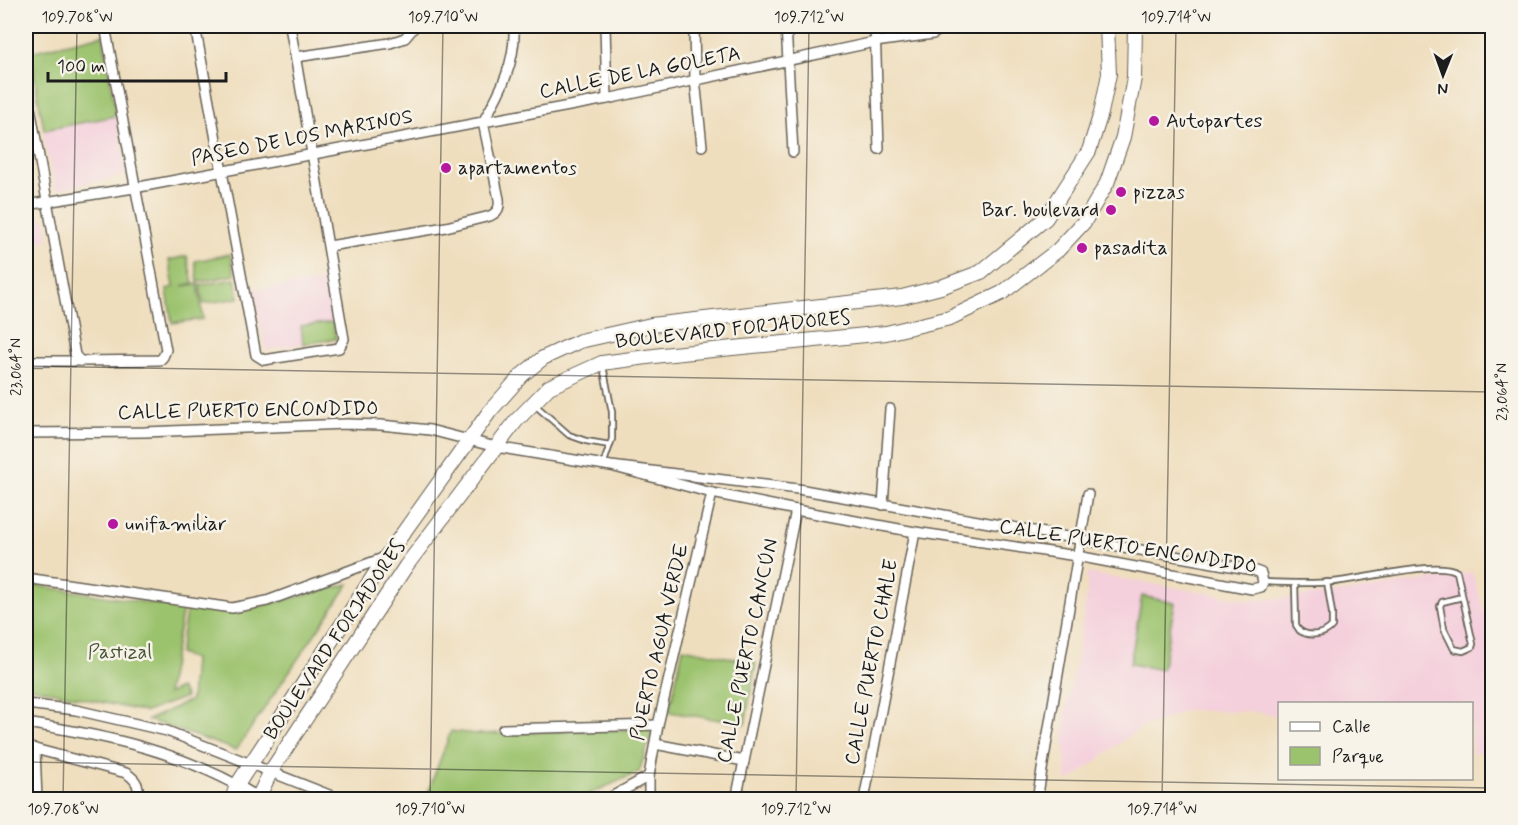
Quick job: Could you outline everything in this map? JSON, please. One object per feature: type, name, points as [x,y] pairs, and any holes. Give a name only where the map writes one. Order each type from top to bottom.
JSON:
[{"type":"main road","name":"BOULEVARD FORJADORES","points":[[232,800],[237,784],[386,557],[490,411],[522,375],[543,357],[580,340],[651,325],[902,297],[981,273],[1046,218],[1089,151],[1101,113],[1108,74],[1107,26]]},
{"type":"main road","name":"BOULEVARD FORJADORES","points":[[257,798],[271,771],[406,566],[516,421],[549,387],[602,363],[886,333],[950,318],[1002,293],[1058,250],[1084,222],[1107,183],[1123,137],[1134,78],[1135,26]]},
{"type":"street","points":[[26,361],[160,360],[165,354],[105,26]]},
{"type":"street","points":[[195,26],[256,355],[259,359],[264,360],[339,348],[344,343],[290,26]]},
{"type":"street","points":[[296,57],[390,44],[405,38],[415,26]]},
{"type":"street","points":[[329,246],[446,226],[497,213],[500,207],[499,199],[483,122],[502,90],[511,62],[514,26]]},
{"type":"street","points":[[605,26],[607,99]]},
{"type":"street","points":[[694,26],[695,79],[702,146]]},
{"type":"street","points":[[786,26],[793,152]]},
{"type":"street","points":[[875,26],[879,149]]},
{"type":"street","name":"CALLE DE LA GOLETA","points":[[483,122],[607,99],[875,42],[933,33],[942,26]]},
{"type":"street","points":[[26,85],[28,109],[75,356],[80,361]]},
{"type":"street","name":"PASEO DE LOS MARINOS","points":[[26,204],[134,188],[483,122]]},
{"type":"street","points":[[883,505],[890,408]]},
{"type":"street","name":"CALLE PUERTO ENCONDIDO","points":[[26,433],[145,432],[381,424],[430,430],[496,447],[607,466],[788,488],[1253,570],[1261,573],[1263,582],[1261,587],[1252,589],[1077,556],[915,532],[712,494],[607,466]]},
{"type":"street","points":[[785,508],[788,488]]},
{"type":"street","name":"PUERTO AGUA VERDE","points":[[649,800],[649,776],[658,725],[712,494]]},
{"type":"street","points":[[1037,800],[1088,494]]},
{"type":"street","name":"CALLE PUERTO CANCÚN","points":[[736,800],[796,510]]},
{"type":"street","name":"CALLE PUERTO CHALE","points":[[864,800],[915,532]]},
{"type":"street","points":[[26,578],[232,608],[267,601],[386,557]]},
{"type":"street","points":[[1193,579],[1197,561]]},
{"type":"street","points":[[26,704],[76,710],[167,731],[342,800]]},
{"type":"street","points":[[26,723],[124,741],[196,764],[237,784],[257,798]]},
{"type":"street","points":[[502,729],[658,725]]},
{"type":"street","points":[[655,744],[744,761]]},
{"type":"street","points":[[37,800],[30,748],[126,773],[137,782],[140,790],[138,800]]},
{"type":"street","points":[[606,800],[649,776]]},
{"type":"lane","points":[[602,363],[612,412],[612,439],[607,466]]},
{"type":"lane","points":[[533,403],[569,435],[586,441],[610,445]]},
{"type":"lane","points":[[1263,582],[1327,582],[1442,566],[1452,568],[1457,572],[1473,644],[1463,651],[1457,651],[1444,629],[1440,606],[1442,602],[1462,597]]},
{"type":"lane","points":[[1295,583],[1296,625],[1300,631],[1311,634],[1324,632],[1332,626],[1327,582]]},
{"type":"shaded area","points":[[116,116],[127,175],[56,190],[44,140],[44,130]]},
{"type":"shaded area","points":[[45,218],[49,240],[26,244],[26,221]]},
{"type":"shaded area","points":[[327,280],[336,339],[265,350],[253,290]]},
{"type":"shaded area","points":[[1472,572],[1492,636],[1492,751],[1473,753],[1473,702],[1278,702],[1278,716],[1255,712],[1186,710],[1140,727],[1066,782],[1064,731],[1066,708],[1087,593],[1087,573],[1249,600],[1371,589]]},
{"type":"green space","points":[[103,35],[116,116],[44,130],[30,52]]},
{"type":"green space","points":[[230,254],[235,275],[198,282],[195,261]]},
{"type":"green space","points":[[187,256],[193,283],[183,286],[198,284],[203,319],[172,323],[167,289],[174,287],[169,260]]},
{"type":"green space","points":[[235,279],[239,298],[203,304],[200,285]]},
{"type":"green space","points":[[333,322],[336,339],[303,344],[301,326]]},
{"type":"green space","name":"Pastizal","points":[[26,584],[183,608],[167,694],[180,688],[186,697],[146,712],[26,686]]},
{"type":"green space","points":[[349,584],[236,750],[148,720],[191,700],[194,659],[179,654],[187,607],[233,613]]},
{"type":"green space","points":[[1142,596],[1175,603],[1162,670],[1130,664]]},
{"type":"green space","points":[[683,648],[756,663],[745,724],[669,712]]},
{"type":"green space","points":[[653,729],[639,772],[578,799],[425,800],[451,731],[476,734]]},
{"type":"place","name":"Autopartes","points":[[1154,121]]},
{"type":"place","name":"apartamentos","points":[[446,168]]},
{"type":"place","name":"pizzas","points":[[1121,192]]},
{"type":"place","name":"Bar. boulevard","points":[[1111,210]]},
{"type":"place","name":"pasadita","points":[[1082,248]]},
{"type":"place","name":"unifamiliar","points":[[113,524]]}]
